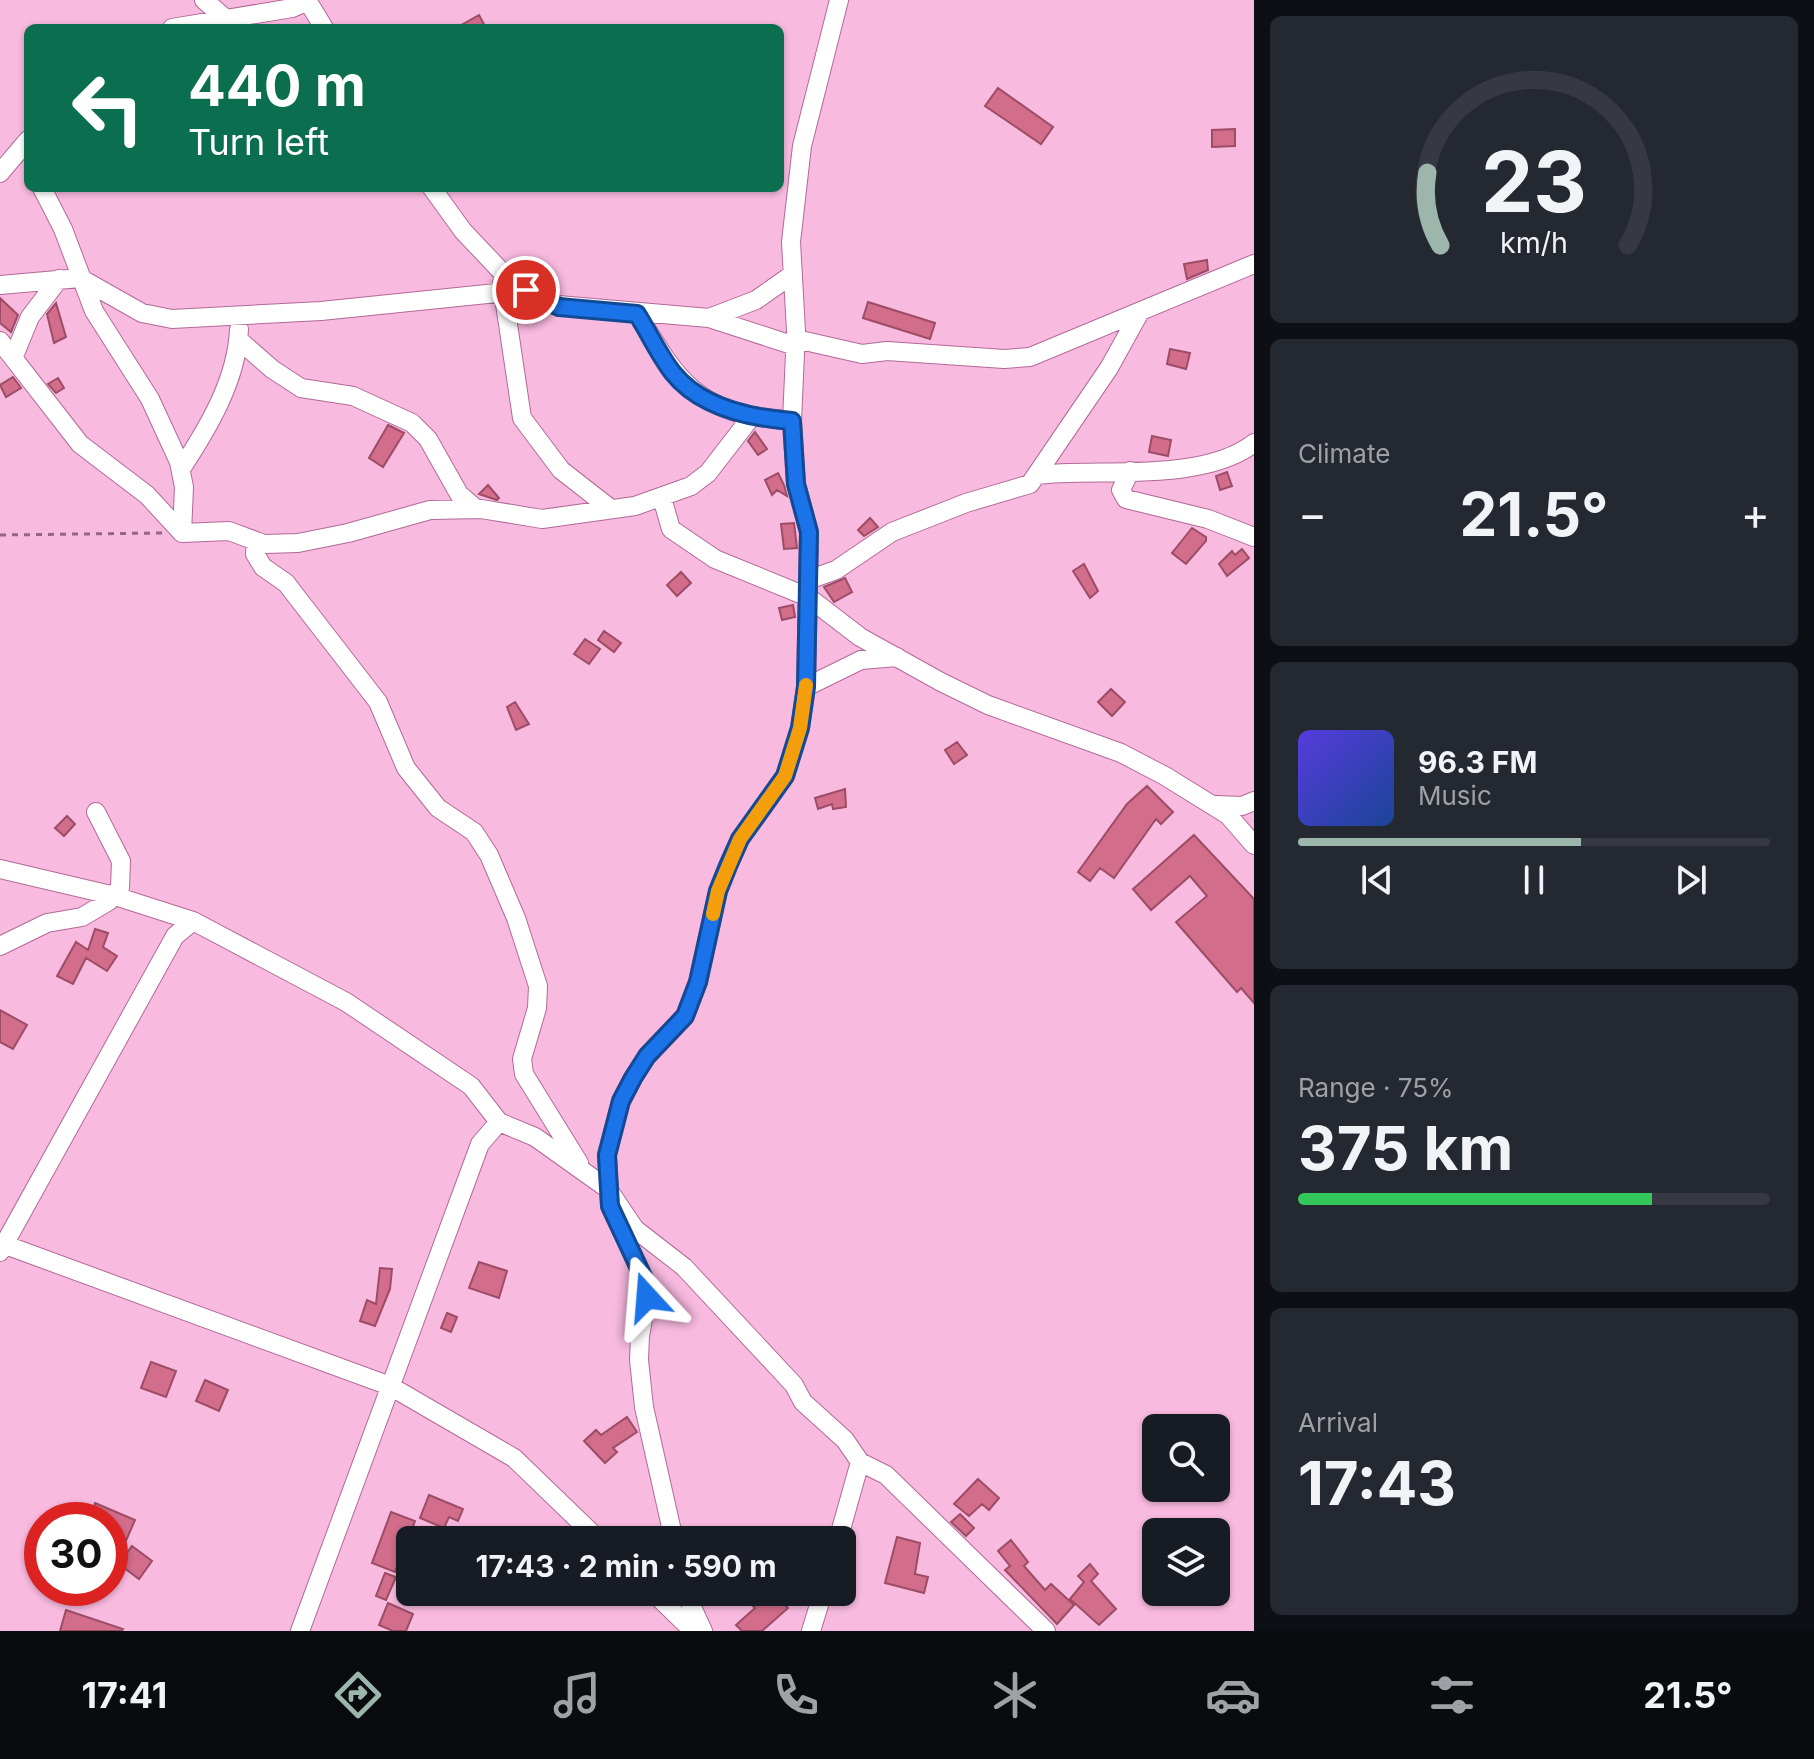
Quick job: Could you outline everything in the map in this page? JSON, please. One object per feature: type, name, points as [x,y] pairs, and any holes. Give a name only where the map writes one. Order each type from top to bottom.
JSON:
[{"type":"street","points":[[671,1526],[641,1376],[640,1336],[647,1297],[646,1283],[618,1231],[608,1189],[607,1155],[621,1101],[647,1056],[685,1016],[698,982],[718,891],[740,839],[785,776],[800,728],[806,687],[809,532],[796,484],[792,421],[795,342],[792,226],[802,146],[839,0]]},
{"type":"street","points":[[207,1],[226,19]]},
{"type":"street","points":[[196,24],[292,8],[308,1],[322,24]]},
{"type":"street","points":[[0,173],[24,147]]},
{"type":"street","points":[[44,192],[63,229],[94,311],[150,399],[181,469],[182,533]]},
{"type":"street","points":[[435,192],[463,231],[499,269],[526,290],[559,307],[709,318],[795,342],[862,354],[913,352],[1004,359],[1038,355],[1254,264]]},
{"type":"street","points":[[499,269],[522,418],[561,470],[611,509]]},
{"type":"street","points":[[709,318],[756,300],[793,274]]},
{"type":"street","points":[[0,285],[80,278],[142,313],[172,319],[386,305],[526,290]]},
{"type":"street","points":[[14,356],[30,317],[59,279]]},
{"type":"street","points":[[808,589],[892,532],[966,503],[1022,489],[1037,475],[1109,368],[1140,312]]},
{"type":"street","points":[[637,314],[676,377],[726,408],[752,416],[792,421]]},
{"type":"street","points":[[181,469],[225,389],[239,340],[240,315]]},
{"type":"street","points":[[239,340],[272,369],[301,388],[353,396],[412,423],[428,439],[459,494],[475,508]]},
{"type":"street","points":[[0,341],[80,444],[147,495],[182,533],[229,531],[264,544],[303,543],[348,533],[411,513],[451,507],[542,519],[662,498],[691,486],[708,473],[752,416]]},
{"type":"street","points":[[1037,475],[1130,471],[1224,460],[1254,443]]},
{"type":"street","points":[[1130,471],[1121,490],[1126,499],[1208,519],[1254,537]]},
{"type":"street","points":[[662,498],[669,527],[715,559],[808,589],[860,637],[988,705],[1121,753],[1228,815],[1254,845]]},
{"type":"street","points":[[256,541],[255,554],[263,567],[286,583],[378,702],[406,768],[438,808],[474,832],[489,855],[516,918],[538,986],[537,1008],[522,1059],[524,1074],[568,1148],[588,1174]]},
{"type":"street","points":[[806,687],[861,660],[897,657]]},
{"type":"street","points":[[1213,805],[1242,806],[1254,801]]},
{"type":"street","points":[[0,946],[47,923],[82,917],[115,896],[120,888],[121,861],[96,812]]},
{"type":"street","points":[[0,869],[115,896],[193,921],[346,1002],[471,1086],[499,1122],[535,1137],[608,1189],[635,1229],[684,1267],[794,1385],[803,1402],[845,1440],[860,1462],[886,1475],[1046,1631]]},
{"type":"street","points":[[193,921],[175,936],[1,1246],[390,1386],[514,1458],[584,1526]]},
{"type":"street","points":[[300,1631],[480,1144],[499,1122]]},
{"type":"street","points":[[842,1526],[860,1462]]},
{"type":"street","points":[[667,1606],[693,1631]]},
{"type":"street","points":[[691,1606],[703,1631]]},
{"type":"street","points":[[811,1631],[819,1606]]},
{"type":"path","points":[[0,535],[182,533]]},
{"type":"building","points":[[479,15],[484,24],[463,24]]},
{"type":"building","points":[[998,88],[1053,127],[1041,144],[985,106]]},
{"type":"building","points":[[1235,129],[1235,146],[1212,147],[1212,130]]},
{"type":"building","points":[[1207,260],[1208,270],[1187,279],[1184,264]]},
{"type":"building","points":[[0,298],[18,315],[11,332],[0,323]]},
{"type":"building","points":[[868,302],[935,323],[930,339],[863,318]]},
{"type":"building","points":[[56,303],[66,337],[54,343],[47,314]]},
{"type":"building","points":[[1170,349],[1190,353],[1186,369],[1167,364]]},
{"type":"building","points":[[13,377],[21,388],[6,397],[0,385]]},
{"type":"building","points":[[58,378],[64,388],[56,393],[48,384]]},
{"type":"building","points":[[388,425],[404,433],[383,467],[369,458]]},
{"type":"building","points":[[755,432],[767,449],[758,455],[748,441]]},
{"type":"building","points":[[1152,436],[1171,440],[1168,456],[1149,452]]},
{"type":"building","points":[[1227,472],[1232,486],[1220,490],[1216,476]]},
{"type":"building","points":[[778,473],[787,496],[777,490],[772,495],[765,480]]},
{"type":"building","points":[[488,485],[499,498],[497,500],[479,494]]},
{"type":"building","points":[[870,518],[878,527],[864,536],[858,530]]},
{"type":"building","points":[[794,523],[797,548],[784,549],[781,524]]},
{"type":"building","points":[[1192,528],[1206,537],[1206,541],[1186,564],[1172,553]]},
{"type":"building","points":[[1242,549],[1249,558],[1227,576],[1219,564],[1232,551],[1235,555]]},
{"type":"building","points":[[1084,564],[1098,591],[1090,598],[1073,571]]},
{"type":"building","points":[[681,572],[691,583],[677,596],[667,585]]},
{"type":"building","points":[[845,578],[852,592],[834,602],[824,587]]},
{"type":"building","points":[[793,605],[795,617],[782,620],[779,608]]},
{"type":"building","points":[[604,631],[621,643],[614,652],[598,640]]},
{"type":"building","points":[[585,639],[600,649],[589,664],[574,654]]},
{"type":"building","points":[[1111,689],[1125,702],[1112,716],[1098,702]]},
{"type":"building","points":[[515,702],[529,724],[516,730],[507,707]]},
{"type":"building","points":[[957,742],[967,755],[954,764],[945,750]]},
{"type":"building","points":[[1147,786],[1173,812],[1161,824],[1156,819],[1114,878],[1100,868],[1090,881],[1078,872],[1127,804]]},
{"type":"building","points":[[845,789],[846,807],[833,809],[832,804],[818,809],[815,798]]},
{"type":"building","points":[[67,816],[75,824],[64,836],[55,828]]},
{"type":"building","points":[[1194,835],[1254,899],[1254,1003],[1241,988],[1237,992],[1176,922],[1207,896],[1190,876],[1151,910],[1133,889]]},
{"type":"building","points":[[95,929],[108,933],[103,947],[117,956],[107,971],[86,958],[73,984],[57,976],[76,942],[88,950]]},
{"type":"building","points":[[0,1010],[27,1025],[13,1049],[0,1042]]},
{"type":"building","points":[[479,1262],[507,1271],[499,1298],[469,1288]]},
{"type":"building","points":[[380,1268],[392,1269],[390,1289],[375,1326],[360,1321],[367,1300],[376,1304]]},
{"type":"building","points":[[447,1313],[457,1317],[451,1332],[441,1328]]},
{"type":"building","points":[[151,1362],[176,1371],[166,1397],[141,1388]]},
{"type":"building","points":[[205,1380],[228,1390],[219,1411],[196,1401]]},
{"type":"building","points":[[627,1417],[637,1432],[613,1448],[617,1452],[605,1463],[584,1441],[596,1430],[601,1435]]},
{"type":"building","points":[[978,1479],[999,1498],[989,1510],[982,1504],[969,1516],[954,1504]]},
{"type":"building","points":[[429,1495],[463,1509],[458,1521],[449,1517],[445,1526],[420,1518]]},
{"type":"building","points":[[391,1512],[415,1521],[413,1526],[396,1526],[395,1572],[372,1563]]},
{"type":"building","points":[[960,1514],[974,1528],[966,1536],[951,1522]]},
{"type":"building","points":[[128,1517],[135,1520],[128,1536]]},
{"type":"building","points":[[897,1537],[920,1543],[915,1574],[928,1577],[924,1593],[885,1583]]},
{"type":"building","points":[[1011,1540],[1028,1562],[1024,1566],[1045,1590],[1051,1584],[1074,1605],[1057,1624],[1005,1570],[1010,1566],[998,1551]]},
{"type":"building","points":[[132,1546],[152,1561],[139,1579],[128,1571],[128,1552]]},
{"type":"building","points":[[1090,1564],[1098,1574],[1091,1581],[1116,1609],[1099,1625],[1070,1599],[1084,1582],[1078,1576]]},
{"type":"building","points":[[385,1573],[396,1577],[386,1600],[376,1596]]},
{"type":"building","points":[[388,1603],[413,1614],[406,1631],[393,1631],[379,1625]]},
{"type":"building","points":[[753,1606],[788,1608],[762,1631],[742,1631],[736,1625],[755,1608]]},
{"type":"building","points":[[66,1610],[123,1629],[60,1631]]},
{"type":"slow traffic","points":[[713,914],[718,891],[740,839],[776,791],[792,759],[806,685]]},
{"type":"route","points":[[526,290],[547,304],[559,307],[637,314],[670,369],[687,386],[736,413],[792,421],[796,484],[809,532],[806,687],[792,759],[776,791],[740,839],[718,891],[698,982],[685,1016],[647,1056],[633,1078],[621,1101],[607,1155],[606,1179],[610,1206],[618,1231],[646,1283],[647,1297]]}]
